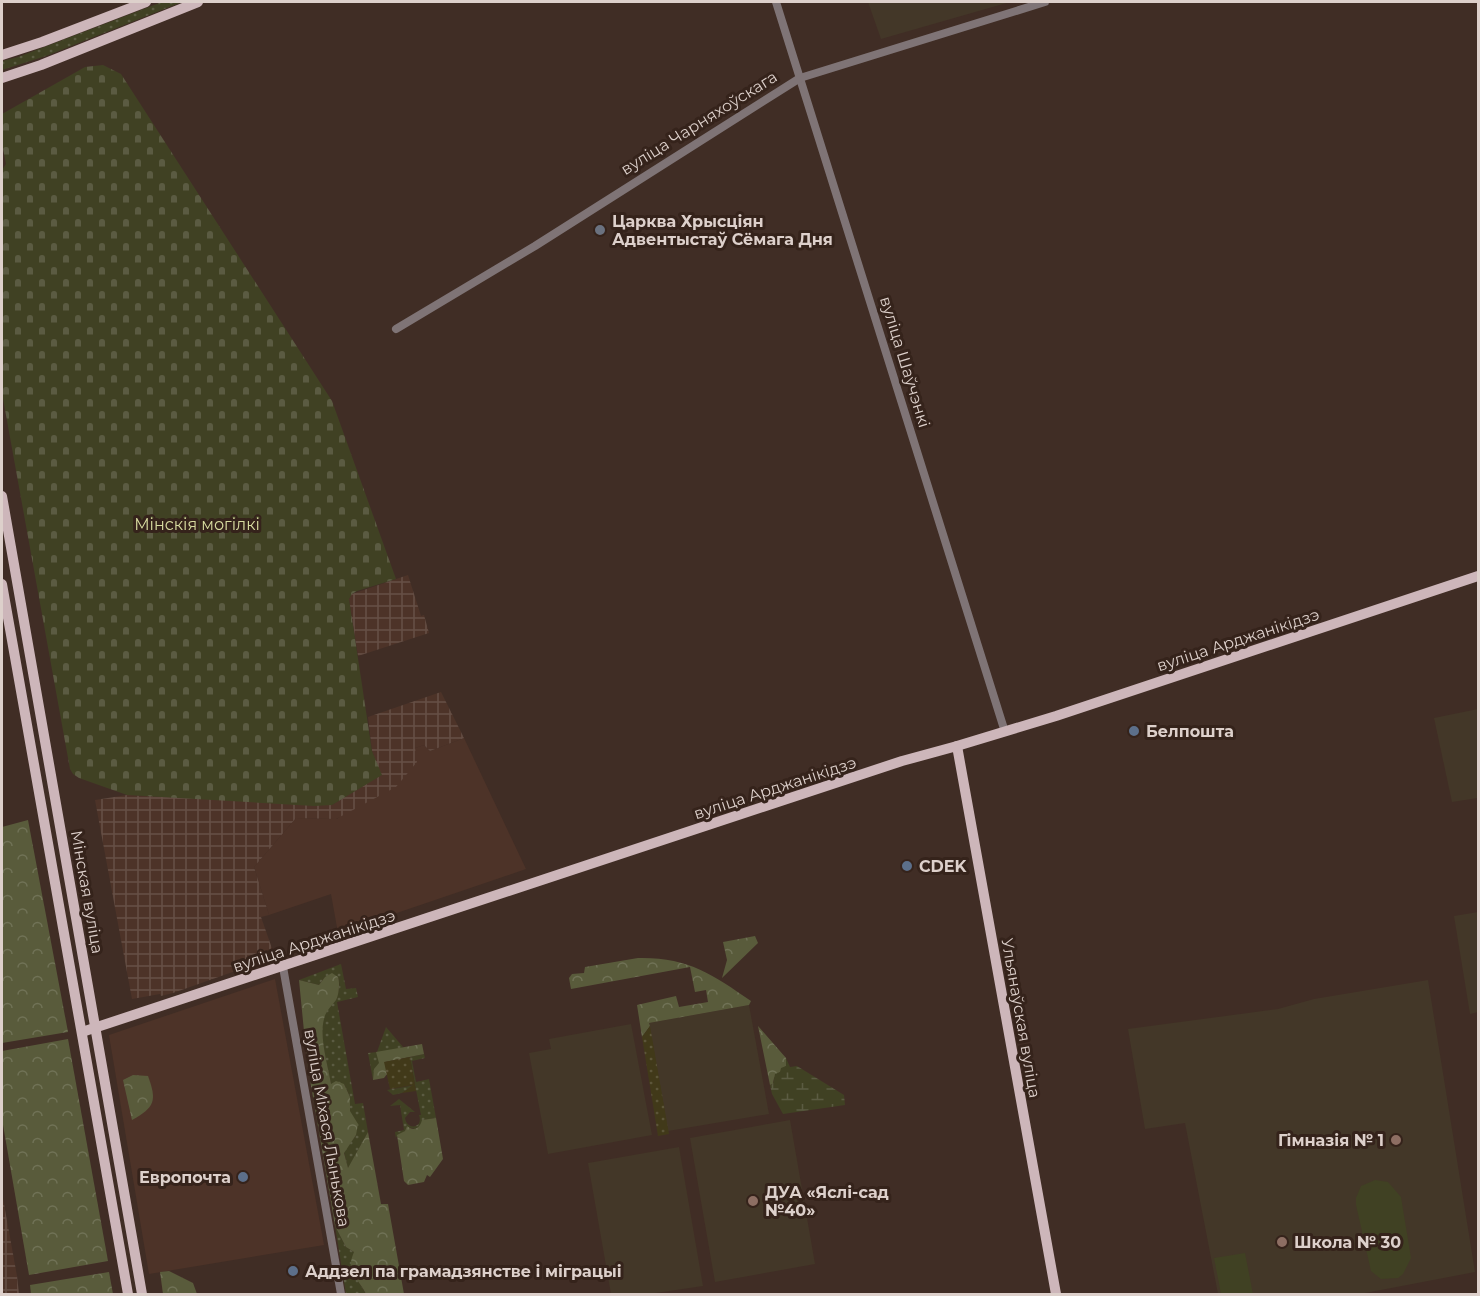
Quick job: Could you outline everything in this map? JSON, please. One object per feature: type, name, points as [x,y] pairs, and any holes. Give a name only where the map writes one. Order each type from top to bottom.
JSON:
[{"type":"main road","points":[[2,55],[146,2]]},
{"type":"main road","points":[[2,78],[42,65],[198,2]]},
{"type":"main road","name":"Мінская вуліца","points":[[2,496],[142,1294]]},
{"type":"main road","name":"вуліца Арджанікідзэ","points":[[82,1032],[902,761],[1005,732],[1479,576]]},
{"type":"main road","name":"Мінская вуліца","points":[[2,584],[128,1294]]},
{"type":"main road","name":"Ульянаўская вуліца","points":[[957,746],[1056,1294]]},
{"type":"street","name":"вуліца Шаўчэнкі","points":[[777,2],[1005,732]]},
{"type":"street","name":"вуліца Чарняхоўскага","points":[[396,329],[535,246],[800,78],[1045,2]]},
{"type":"street","name":"вуліца Міхася Лынькова","points":[[283,967],[341,1294]]},
{"type":"shaded area","points":[[868,2],[1010,2],[881,39]]},
{"type":"shaded area","points":[[408,575],[429,633],[358,656],[349,599],[352,594]]},
{"type":"shaded area","points":[[441,692],[464,738],[430,751],[424,745],[415,748],[417,762],[396,787],[336,819],[296,818],[254,867],[269,915],[261,917],[275,957],[173,993],[132,999],[95,800],[127,795],[332,805],[381,775],[372,751],[368,717]]},
{"type":"shaded area","points":[[1478,709],[1478,798],[1452,802],[1434,718]]},
{"type":"shaded area","points":[[464,738],[526,869],[338,933],[331,894],[269,915],[254,867],[296,818],[337,819],[415,748],[424,745],[430,751]]},
{"type":"shaded area","points":[[1478,912],[1478,1012],[1470,1014],[1454,916]]},
{"type":"shaded area","points":[[275,979],[324,1245],[149,1274],[109,1035]]},
{"type":"shaded area","points":[[1428,980],[1475,1272],[1360,1294],[1218,1294],[1185,1123],[1145,1129],[1128,1029],[1278,1009],[1314,999]]},
{"type":"shaded area","points":[[749,1005],[769,1114],[668,1131],[649,1023]]},
{"type":"shaded area","points":[[631,1024],[652,1135],[548,1154],[529,1053],[551,1049],[549,1039]]},
{"type":"shaded area","name":"ДУА «Яслі-сад №40»","points":[[790,1120],[815,1264],[715,1282],[690,1138]]},
{"type":"shaded area","points":[[679,1147],[703,1286],[649,1294],[611,1294],[588,1163]]},
{"type":"shaded area","points":[[2,1193],[17,1276],[19,1294],[2,1294]]},
{"type":"green space","points":[[162,2],[182,2],[46,56],[2,70],[2,61]]},
{"type":"green space","name":"Мінскія могілкі","points":[[103,65],[121,74],[332,401],[396,579],[357,591],[349,599],[372,751],[382,775],[332,805],[314,806],[127,795],[79,778],[70,769],[2,393],[2,170],[6,164],[2,144],[2,114],[85,67]]},
{"type":"green space","points":[[28,820],[68,1032],[2,1043],[2,827]]},
{"type":"green space","points":[[755,936],[758,943],[722,978],[727,960],[723,942]]},
{"type":"green space","points":[[638,958],[671,960],[699,969],[751,1001],[749,1005],[649,1023],[650,1026],[642,1037],[637,1005],[676,996],[679,1007],[708,1002],[706,990],[695,992],[690,967],[571,989],[569,978],[572,974],[584,973],[585,967]]},
{"type":"green space","points":[[341,964],[346,989],[356,988],[358,997],[337,1002],[355,1104],[363,1103],[368,1132],[348,1169],[344,1152],[356,1135],[350,1111],[350,1097],[344,1084],[331,1085],[322,1034],[325,1013],[339,990],[338,977],[325,977],[319,985],[299,980]]},
{"type":"green space","points":[[332,973],[338,977],[339,989],[336,1000],[324,1019],[324,1052],[331,1084],[336,1081],[344,1084],[350,1097],[350,1111],[358,1124],[356,1135],[344,1153],[348,1168],[368,1132],[381,1204],[388,1204],[404,1294],[366,1294],[351,1270],[354,1252],[346,1247],[335,1226],[307,1062],[299,980],[319,985],[325,977]]},
{"type":"green space","points":[[758,1026],[786,1058],[786,1066],[770,1085]]},
{"type":"green space","points":[[386,1027],[403,1047],[380,1063],[373,1080],[368,1053],[377,1052]]},
{"type":"green space","points":[[68,1039],[108,1261],[29,1275],[2,1119],[2,1051]]},
{"type":"green space","points":[[422,1044],[424,1054],[385,1062],[387,1074],[384,1078],[373,1080],[374,1069],[379,1063],[376,1052]]},
{"type":"green space","points":[[424,1054],[425,1058],[412,1061],[416,1082],[429,1079],[436,1118],[423,1120],[415,1129],[407,1127],[396,1139],[395,1132],[404,1130],[400,1105],[390,1106],[399,1099],[415,1112],[410,1112],[405,1118],[406,1122],[412,1126],[419,1123],[419,1115],[421,1115],[410,1057]]},
{"type":"green space","points":[[786,1058],[790,1067],[797,1066],[844,1095],[845,1105],[783,1114],[772,1094],[770,1085],[773,1084],[775,1074],[786,1066]]},
{"type":"green space","points":[[133,1075],[148,1076],[153,1097],[150,1107],[132,1120],[123,1080]]},
{"type":"green space","points":[[415,1085],[402,1093],[393,1095],[387,1090]]},
{"type":"green space","points":[[436,1118],[443,1159],[430,1177],[427,1175],[424,1182],[408,1185],[404,1181],[397,1135],[405,1131],[407,1126],[414,1129],[420,1125],[422,1120]]},
{"type":"green space","points":[[1375,1180],[1388,1182],[1401,1197],[1411,1258],[1403,1274],[1398,1278],[1381,1279],[1371,1271],[1356,1198],[1361,1186]]},
{"type":"green space","points":[[335,1226],[346,1247],[354,1252],[357,1279],[366,1294],[346,1294]]},
{"type":"green space","points":[[1245,1253],[1253,1294],[1221,1294],[1214,1258]]},
{"type":"green space","points":[[169,1271],[193,1283],[197,1294],[163,1294],[160,1272]]},
{"type":"green space","points":[[109,1272],[113,1294],[31,1294],[30,1285]]},
{"type":"sand","points":[[650,1026],[669,1134],[658,1136],[642,1037]]},
{"type":"sand","points":[[410,1057],[416,1091],[402,1093],[413,1085],[390,1089],[384,1062]]},
{"type":"place","name":"Царква Хрысціян Адвентыстаў Сёмага Дня","points":[[600,230]]},
{"type":"place","name":"Белпошта","points":[[1134,731]]},
{"type":"place","name":"CDEK","points":[[907,866]]},
{"type":"place","name":"Гімназія № 1","points":[[1396,1140]]},
{"type":"place","name":"Европочта","points":[[243,1177]]},
{"type":"place","name":"ДУА «Яслі-сад №40»","points":[[753,1201]]},
{"type":"place","name":"Школа № 30","points":[[1282,1242]]},
{"type":"place","name":"Аддзел па грамадзянстве і міграцыі","points":[[293,1271]]}]
